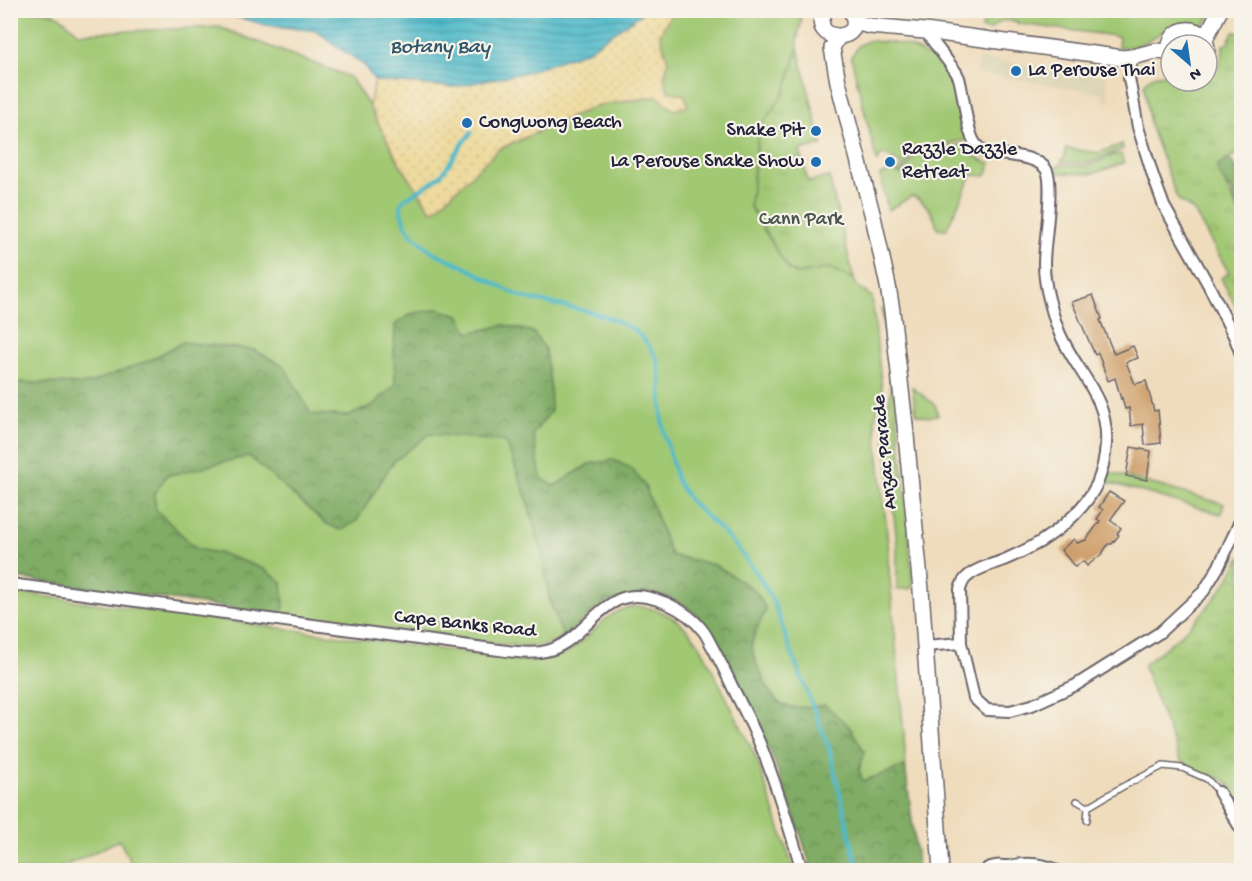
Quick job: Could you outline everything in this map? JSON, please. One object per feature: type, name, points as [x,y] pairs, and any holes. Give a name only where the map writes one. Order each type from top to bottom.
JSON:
[{"type":"main road","points":[[826,10],[822,21],[824,28],[829,34],[838,37],[849,33],[853,26],[852,16]]},
{"type":"main road","points":[[1211,33],[1220,10]]},
{"type":"main road","points":[[852,16],[870,26],[1118,57],[1132,57],[1159,52]]},
{"type":"main road","points":[[1177,33],[1188,30],[1198,33]]},
{"type":"main road","name":"Anzac Parade","points":[[838,37],[832,48],[838,79],[863,174],[892,311],[920,578],[942,870]]},
{"type":"street","points":[[924,31],[959,78],[974,143],[986,152],[1039,162],[1048,174],[1050,189],[1044,263],[1049,300],[1060,334],[1100,402],[1106,426],[1106,446],[1102,469],[1091,494],[1078,510],[1064,525],[1040,542],[965,578],[960,589],[961,643],[974,698],[987,710],[1010,711],[1032,705],[1086,679],[1159,633],[1204,591],[1219,566],[1242,515]]},
{"type":"street","points":[[1132,57],[1129,78],[1138,127],[1153,176],[1164,206],[1236,338],[1242,357]]},
{"type":"street","name":"Cape Banks Road","points":[[10,584],[532,653],[548,651],[561,645],[600,612],[621,599],[648,598],[670,604],[688,616],[704,632],[725,672],[763,751],[780,796],[802,870]]},
{"type":"street","points":[[925,646],[961,643]]},
{"type":"street","points":[[1219,792],[1242,831]]},
{"type":"street","points":[[988,870],[998,864],[1008,866],[1038,864],[1056,870]]},
{"type":"lane","points":[[1088,807],[1163,766],[1182,768],[1207,779],[1219,792]]},
{"type":"lane","points":[[1077,801],[1088,807]]},
{"type":"lane","points":[[1087,820],[1088,807]]},
{"type":"shaded area","points":[[978,58],[1105,75],[1110,102],[1105,102],[1105,94],[976,73]]},
{"type":"green space","points":[[11,11],[42,11],[58,15],[79,33],[219,27],[350,77],[369,106],[400,164],[431,210],[434,211],[499,149],[596,106],[657,96],[674,110],[682,108],[668,91],[664,78],[668,62],[660,34],[672,11],[800,11],[798,48],[789,80],[757,141],[750,207],[788,269],[797,274],[830,268],[854,279],[857,286],[872,297],[882,390],[875,420],[889,553],[906,773],[918,870],[812,870],[773,758],[711,632],[691,609],[665,596],[650,593],[605,603],[560,639],[546,645],[528,647],[11,577]]},
{"type":"green space","points":[[929,11],[1214,11],[1203,26],[1192,23],[1176,25],[1146,42],[1129,47],[1118,47],[1119,37],[1116,36],[1018,24],[1019,22],[1006,20],[990,30],[982,29],[984,18]]},
{"type":"green space","points":[[1234,32],[1241,33],[1241,151],[1216,167],[1241,216],[1241,317],[1221,278],[1229,273],[1193,210],[1177,198],[1150,125],[1144,85],[1152,77],[1159,75],[1159,93],[1219,93],[1219,63],[1223,45],[1230,43],[1229,39]]},
{"type":"green space","points":[[868,41],[913,48],[926,56],[929,54],[944,67],[955,83],[967,140],[918,148],[901,172],[898,171],[901,163],[882,154],[877,162],[851,57],[859,45]]},
{"type":"green space","name":"Cann Park","points":[[798,48],[822,145],[800,150],[808,182],[829,177],[854,279],[829,268],[797,274],[788,269],[750,206],[759,129],[785,92]]},
{"type":"green space","points":[[965,144],[975,156],[991,163],[986,176],[972,175],[946,230],[937,228],[929,209],[912,196],[888,210],[880,175],[887,173],[889,169],[899,174],[903,173],[919,151]]},
{"type":"green space","points":[[1122,144],[1123,149],[1088,163],[1061,162],[1066,148],[1098,153]]},
{"type":"green space","points":[[1121,154],[1124,163],[1092,174],[1058,173],[1056,168],[1059,165],[1088,166]]},
{"type":"green space","points":[[1169,158],[1228,159],[1232,162],[1237,168],[1241,184],[1241,223],[1229,187],[1170,178],[1165,164]]},
{"type":"green space","points":[[438,309],[459,315],[469,333],[504,325],[533,332],[545,349],[551,411],[533,434],[541,478],[554,486],[589,464],[613,460],[631,468],[645,486],[671,555],[715,565],[755,590],[766,609],[754,637],[753,650],[758,668],[778,702],[793,707],[825,705],[849,726],[865,752],[859,770],[863,781],[905,766],[918,870],[812,870],[773,758],[711,632],[698,616],[684,605],[665,596],[646,592],[605,603],[563,637],[550,602],[542,554],[526,496],[506,442],[430,434],[393,462],[356,522],[340,530],[325,523],[249,456],[166,476],[154,495],[156,510],[197,549],[223,554],[264,569],[282,582],[284,606],[281,615],[11,577],[10,382],[87,384],[150,360],[183,342],[254,350],[284,366],[311,414],[349,416],[373,405],[395,385],[395,325],[410,314]]},
{"type":"green space","points":[[882,309],[884,309],[901,448],[913,588],[897,590],[897,543],[884,424],[891,393]]},
{"type":"green space","points":[[912,387],[935,405],[938,415],[928,417],[916,414]]},
{"type":"green space","points":[[1106,471],[1224,504],[1221,514],[1103,481]]},
{"type":"green space","points":[[1241,556],[1241,815],[1232,799],[1227,782],[1219,778],[1209,779],[1180,760],[1143,665],[1173,642],[1211,603]]},
{"type":"green space","points":[[11,592],[527,661],[550,658],[567,652],[612,614],[622,609],[648,608],[664,613],[685,627],[701,647],[756,757],[794,870],[135,870],[119,840],[55,870],[11,870]]},
{"type":"sand","name":"Congwong Beach","points":[[671,10],[660,34],[668,62],[664,78],[668,91],[685,95],[688,106],[674,110],[657,96],[596,106],[499,149],[434,211],[431,210],[400,164],[369,106],[375,81],[454,87],[619,28],[645,11]]},
{"type":"water","name":"Botany Bay","points":[[214,11],[645,11],[587,51],[527,72],[454,87],[375,81],[363,64],[317,31],[266,25]]},
{"type":"building","points":[[1093,295],[1114,354],[1133,346],[1138,358],[1126,362],[1135,384],[1146,381],[1154,411],[1158,410],[1161,443],[1145,445],[1143,424],[1131,426],[1129,408],[1125,409],[1115,378],[1108,381],[1098,353],[1095,355],[1072,302]]},
{"type":"building","points":[[1131,447],[1151,451],[1147,480],[1126,476]]},
{"type":"building","points":[[1109,492],[1124,501],[1110,520],[1121,528],[1117,534],[1119,535],[1112,544],[1108,544],[1102,554],[1087,566],[1083,561],[1075,567],[1061,550],[1074,539],[1077,543],[1086,540],[1100,521],[1097,519],[1103,510],[1099,507]]},
{"type":"waterway","points":[[472,132],[442,174],[404,199],[401,212],[406,225],[412,235],[433,252],[509,291],[525,298],[613,319],[636,331],[647,343],[658,360],[664,432],[677,481],[690,501],[735,545],[758,575],[774,603],[829,748],[858,870]]},
{"type":"place","name":"La Perouse Thai","points":[[1016,71]]},
{"type":"place","name":"Congwong Beach","points":[[467,123]]},
{"type":"place","name":"Snake Pit","points":[[816,131]]},
{"type":"place","name":"La Perouse Snake Show","points":[[816,162]]},
{"type":"place","name":"Razzle Dazzle Retreat","points":[[890,162]]}]
